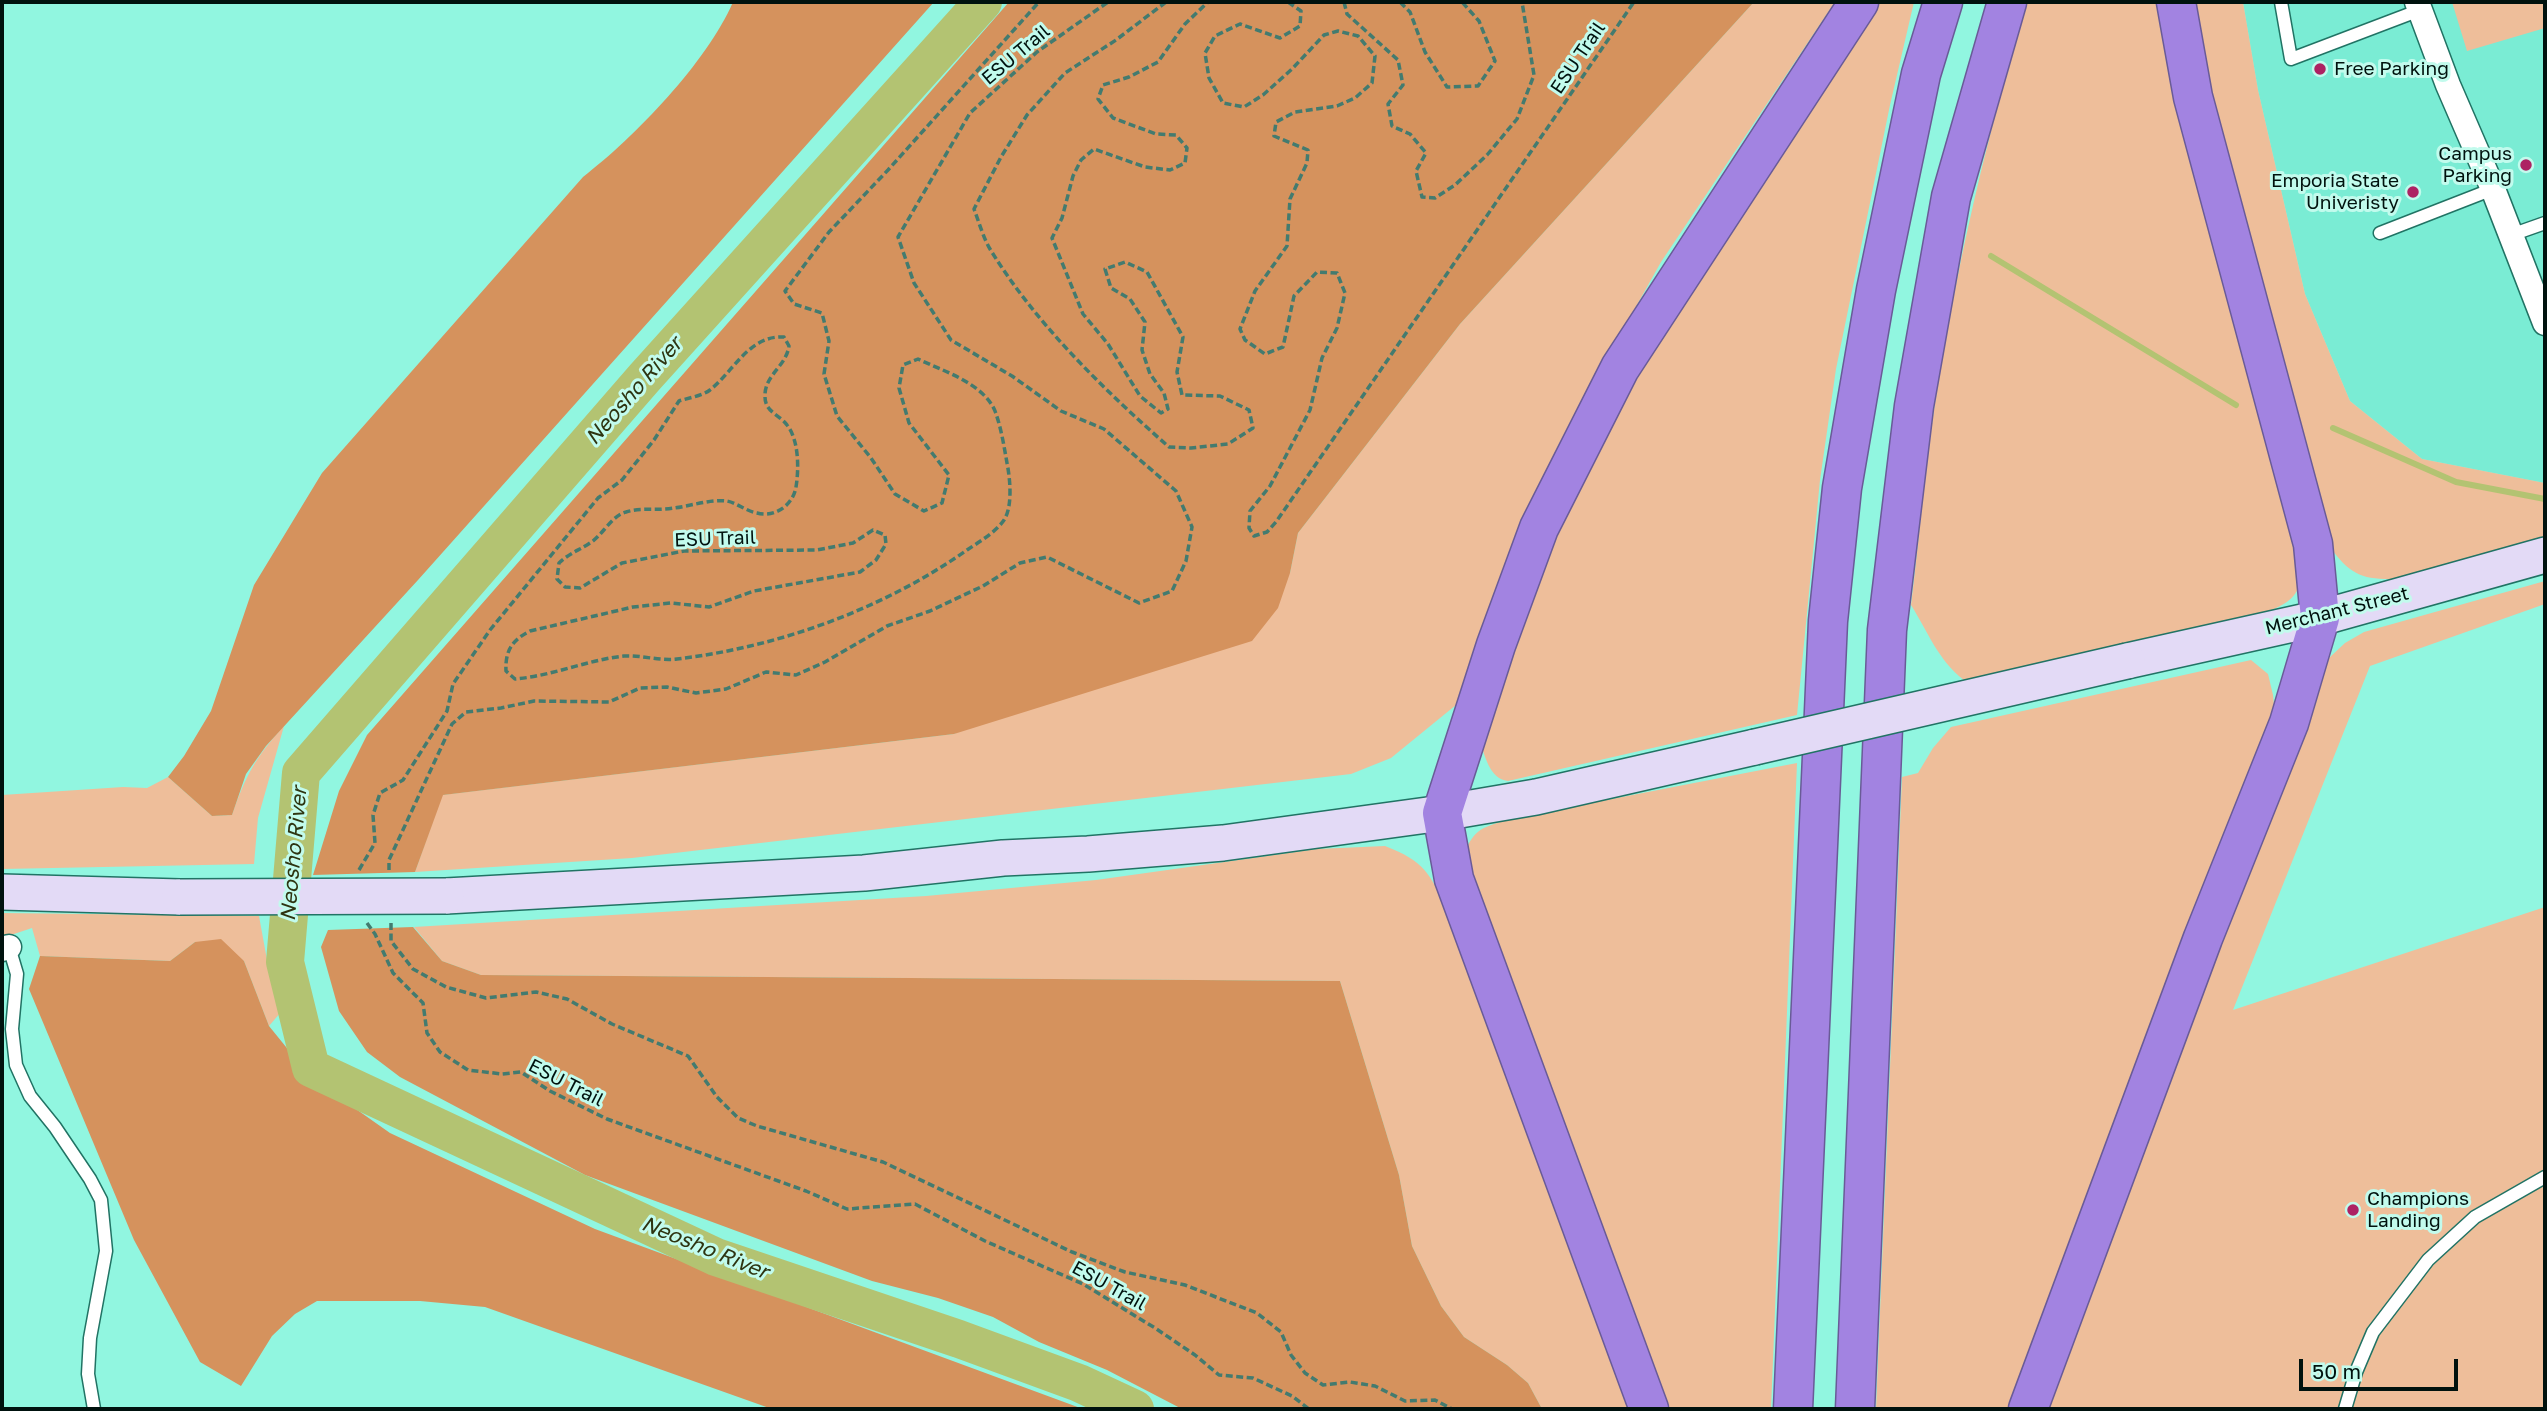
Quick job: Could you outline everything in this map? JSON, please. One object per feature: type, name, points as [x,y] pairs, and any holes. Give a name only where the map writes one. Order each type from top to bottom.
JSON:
[{"type":"highway","points":[[1649,1409],[1454,879],[1442,813],[1496,645],[1539,528],[1614,381],[1858,2]]},
{"type":"highway","points":[[1793,1409],[1826,648],[1842,488],[1876,290],[1920,74],[1943,2]]},
{"type":"highway","points":[[1855,1409],[1887,631],[1914,406],[1951,197],[2007,2]]},
{"type":"highway","points":[[2028,1409],[2203,938],[2289,723],[2319,618],[2313,544],[2193,97],[2176,2]]},
{"type":"main road","name":"Merchant Street","points":[[2,892],[180,897],[446,896],[864,873],[1003,858],[1223,843],[1442,813],[1536,797],[2319,618],[2545,555]]},
{"type":"street","points":[[2419,6],[2448,85],[2543,313]]},
{"type":"lane","points":[[2281,2],[2291,59],[2419,6]]},
{"type":"lane","points":[[2379,233],[2493,189]]},
{"type":"lane","points":[[2511,235],[2545,223]]},
{"type":"lane","points":[[5,948],[17,974],[12,1029],[16,1065],[30,1096],[55,1126],[101,1200],[106,1251],[90,1338],[88,1374],[94,1409]]},
{"type":"lane","points":[[2345,1409],[2356,1372],[2373,1332],[2428,1260],[2475,1217],[2545,1177]]},
{"type":"path","name":"ESU Trail","points":[[355,878],[376,843],[373,815],[380,793],[402,780],[447,711],[453,684],[490,630],[598,498],[622,480],[654,440],[679,401],[709,392],[731,366],[757,344],[775,337],[784,337],[789,346],[788,355],[769,377],[764,398],[771,411],[787,424],[796,443],[796,486],[792,501],[777,512],[758,514],[727,501],[623,513],[591,543],[573,551],[559,563],[558,579],[565,587],[580,588],[622,563],[684,551],[817,550],[853,542],[873,530],[885,535],[886,544],[876,561],[859,572],[754,591],[709,607],[671,603],[633,607],[530,631],[514,639],[505,659],[506,671],[515,679],[535,677],[568,667],[625,656],[674,659],[721,652],[810,629],[887,596],[941,568],[981,541],[1004,519],[1011,484],[1002,436],[994,409],[975,387],[918,359],[903,365],[898,388],[909,423],[949,475],[942,503],[924,511],[895,494],[837,415],[824,374],[829,341],[822,313],[794,304],[785,291],[829,232],[1039,2]]},
{"type":"path","name":"ESU Trail","points":[[389,873],[389,860],[452,724],[466,712],[534,701],[610,702],[640,688],[667,687],[696,693],[726,690],[766,672],[796,675],[825,662],[887,626],[983,586],[1020,563],[1047,557],[1139,603],[1172,591],[1186,561],[1192,527],[1176,491],[1104,429],[1061,411],[1012,376],[951,340],[914,283],[898,237],[970,113],[1037,51],[1108,2]]},
{"type":"path","points":[[1167,2],[1065,73],[1027,115],[974,209],[989,247],[1027,300],[1071,353],[1123,406],[1169,447],[1191,448],[1228,444],[1253,428],[1249,410],[1220,396],[1182,395],[1177,372],[1184,337],[1147,272],[1125,262],[1105,269],[1111,288],[1130,299],[1145,322],[1142,350],[1150,374],[1164,393],[1168,409],[1160,413],[1140,396],[1108,344],[1083,314],[1052,238],[1062,218],[1073,176],[1081,160],[1094,149],[1145,167],[1170,170],[1185,163],[1187,148],[1176,135],[1156,134],[1113,118],[1098,99],[1103,85],[1129,77],[1158,62],[1185,24],[1208,2]]},
{"type":"path","name":"ESU Trail","points":[[1288,2],[1301,10],[1300,26],[1280,38],[1240,24],[1215,36],[1205,52],[1209,78],[1223,103],[1244,107],[1263,95],[1324,35],[1338,31],[1357,36],[1375,56],[1372,83],[1355,99],[1337,106],[1295,112],[1276,122],[1274,136],[1308,150],[1307,163],[1290,199],[1287,246],[1255,291],[1240,329],[1245,340],[1265,354],[1283,347],[1294,296],[1317,272],[1338,273],[1345,293],[1337,328],[1322,358],[1310,410],[1270,486],[1251,510],[1249,528],[1254,536],[1267,532],[1276,522],[1634,2]]},
{"type":"path","name":"ESU Trail","points":[[1344,2],[1347,14],[1398,60],[1403,85],[1388,104],[1392,126],[1410,134],[1426,153],[1416,171],[1422,197],[1435,198],[1455,185],[1487,155],[1517,118],[1534,75],[1522,2]]},
{"type":"path","points":[[1401,2],[1410,12],[1424,52],[1447,87],[1479,86],[1496,61],[1479,21],[1462,2]]},
{"type":"path","name":"ESU Trail","points":[[391,914],[391,941],[413,969],[446,987],[486,998],[536,992],[566,999],[612,1024],[688,1056],[717,1097],[738,1118],[757,1126],[883,1162],[1072,1252],[1125,1272],[1185,1285],[1257,1313],[1281,1332],[1291,1355],[1305,1373],[1324,1385],[1350,1382],[1375,1387],[1405,1401],[1435,1400],[1452,1409]]},
{"type":"path","name":"ESU Trail","points":[[367,923],[393,973],[423,1003],[427,1033],[440,1052],[468,1070],[521,1072],[550,1091],[607,1119],[806,1191],[847,1209],[915,1204],[985,1241],[1083,1284],[1195,1355],[1219,1376],[1253,1378],[1292,1396],[1310,1409]]},
{"type":"shaded area","points":[[733,2],[934,2],[418,580],[266,746],[246,774],[232,815],[212,816],[168,777],[211,711],[254,585],[322,473],[583,177],[625,141],[668,97],[706,49]]},
{"type":"shaded area","points":[[1009,2],[1754,2],[1460,324],[1298,533],[1290,573],[1278,608],[1252,641],[954,734],[443,795],[415,872],[313,875],[339,791],[367,735]]},
{"type":"shaded area","points":[[1754,2],[1835,2],[1661,262],[1558,446],[1509,553],[1456,705],[1391,758],[1351,774],[632,858],[415,872],[442,795],[954,734],[1290,573],[1298,533],[1460,324]]},
{"type":"shaded area","points":[[1867,2],[1914,2],[1836,369],[1820,480],[1797,715],[1508,781],[1502,779],[1492,771],[1479,739],[1581,464]]},
{"type":"shaded area","points":[[2027,2],[2166,2],[2299,542],[2300,577],[2296,593],[2280,606],[2266,612],[1964,680],[1940,655],[1911,605],[1930,434],[1942,358],[1986,153]]},
{"type":"shaded area","points":[[2191,2],[2243,2],[2258,90],[2305,294],[2350,401],[2422,459],[2545,483],[2545,538],[2397,579],[2358,574],[2344,564],[2330,547],[2203,83]]},
{"type":"shaded area","name":"Emporia State Univeristy","points":[[2243,2],[2545,2],[2545,483],[2422,459],[2350,401],[2305,294],[2258,90]]},
{"type":"shaded area","points":[[2452,2],[2545,2],[2545,28],[2467,51]]},
{"type":"shaded area","name":"Champions Landing","points":[[2545,581],[2545,604],[2370,666],[2233,1010],[2545,907],[2545,1409],[2046,1409],[2329,658],[2345,643],[2364,632]]},
{"type":"shaded area","points":[[2251,660],[2268,674],[2276,724],[2020,1409],[1876,1409],[1902,777],[1918,773],[1933,748],[1951,727]]},
{"type":"shaded area","points":[[284,726],[258,818],[254,864],[2,869],[2,795],[123,787],[147,788],[168,777],[212,816],[232,815],[252,768]]},
{"type":"shaded area","points":[[1797,763],[1771,1409],[1656,1409],[1464,854],[1476,833],[1509,819]]},
{"type":"shaded area","points":[[1385,846],[1417,863],[1435,885],[1448,908],[1628,1409],[1542,1409],[1528,1383],[1507,1365],[1464,1337],[1441,1306],[1412,1246],[1399,1175],[1340,981],[481,975],[442,961],[414,927],[926,896],[1096,880],[1317,849]]},
{"type":"shaded area","points":[[2,913],[259,916],[281,1012],[269,1026],[244,961],[195,942],[170,961],[40,956],[32,928],[2,938]]},
{"type":"shaded area","points":[[413,927],[442,961],[481,975],[1340,981],[1399,1175],[1412,1246],[1441,1306],[1464,1337],[1507,1365],[1528,1383],[1542,1409],[1182,1409],[1107,1370],[1039,1342],[993,1317],[938,1298],[872,1281],[585,1175],[400,1077],[367,1052],[339,1011],[321,947],[328,930]]},
{"type":"shaded area","points":[[221,939],[244,961],[269,1026],[299,1063],[346,1102],[390,1133],[595,1229],[1083,1409],[772,1409],[485,1307],[420,1301],[317,1301],[295,1314],[272,1336],[241,1386],[200,1362],[134,1240],[29,989],[40,956],[170,961],[195,942]]},
{"type":"waterway","name":"Neosho River","points":[[983,2],[645,377],[301,773],[285,962],[311,1068],[716,1257],[959,1339],[1079,1383],[1135,1409]]},
{"type":"waterway","points":[[1991,256],[2236,405]]},
{"type":"waterway","points":[[2333,428],[2456,482],[2545,499]]},
{"type":"place","name":"Free Parking","points":[[2320,69]]},
{"type":"place","name":"Campus Parking","points":[[2526,165]]},
{"type":"place","name":"Emporia State Univeristy","points":[[2413,192]]},
{"type":"place","name":"Champions Landing","points":[[2353,1210]]}]
